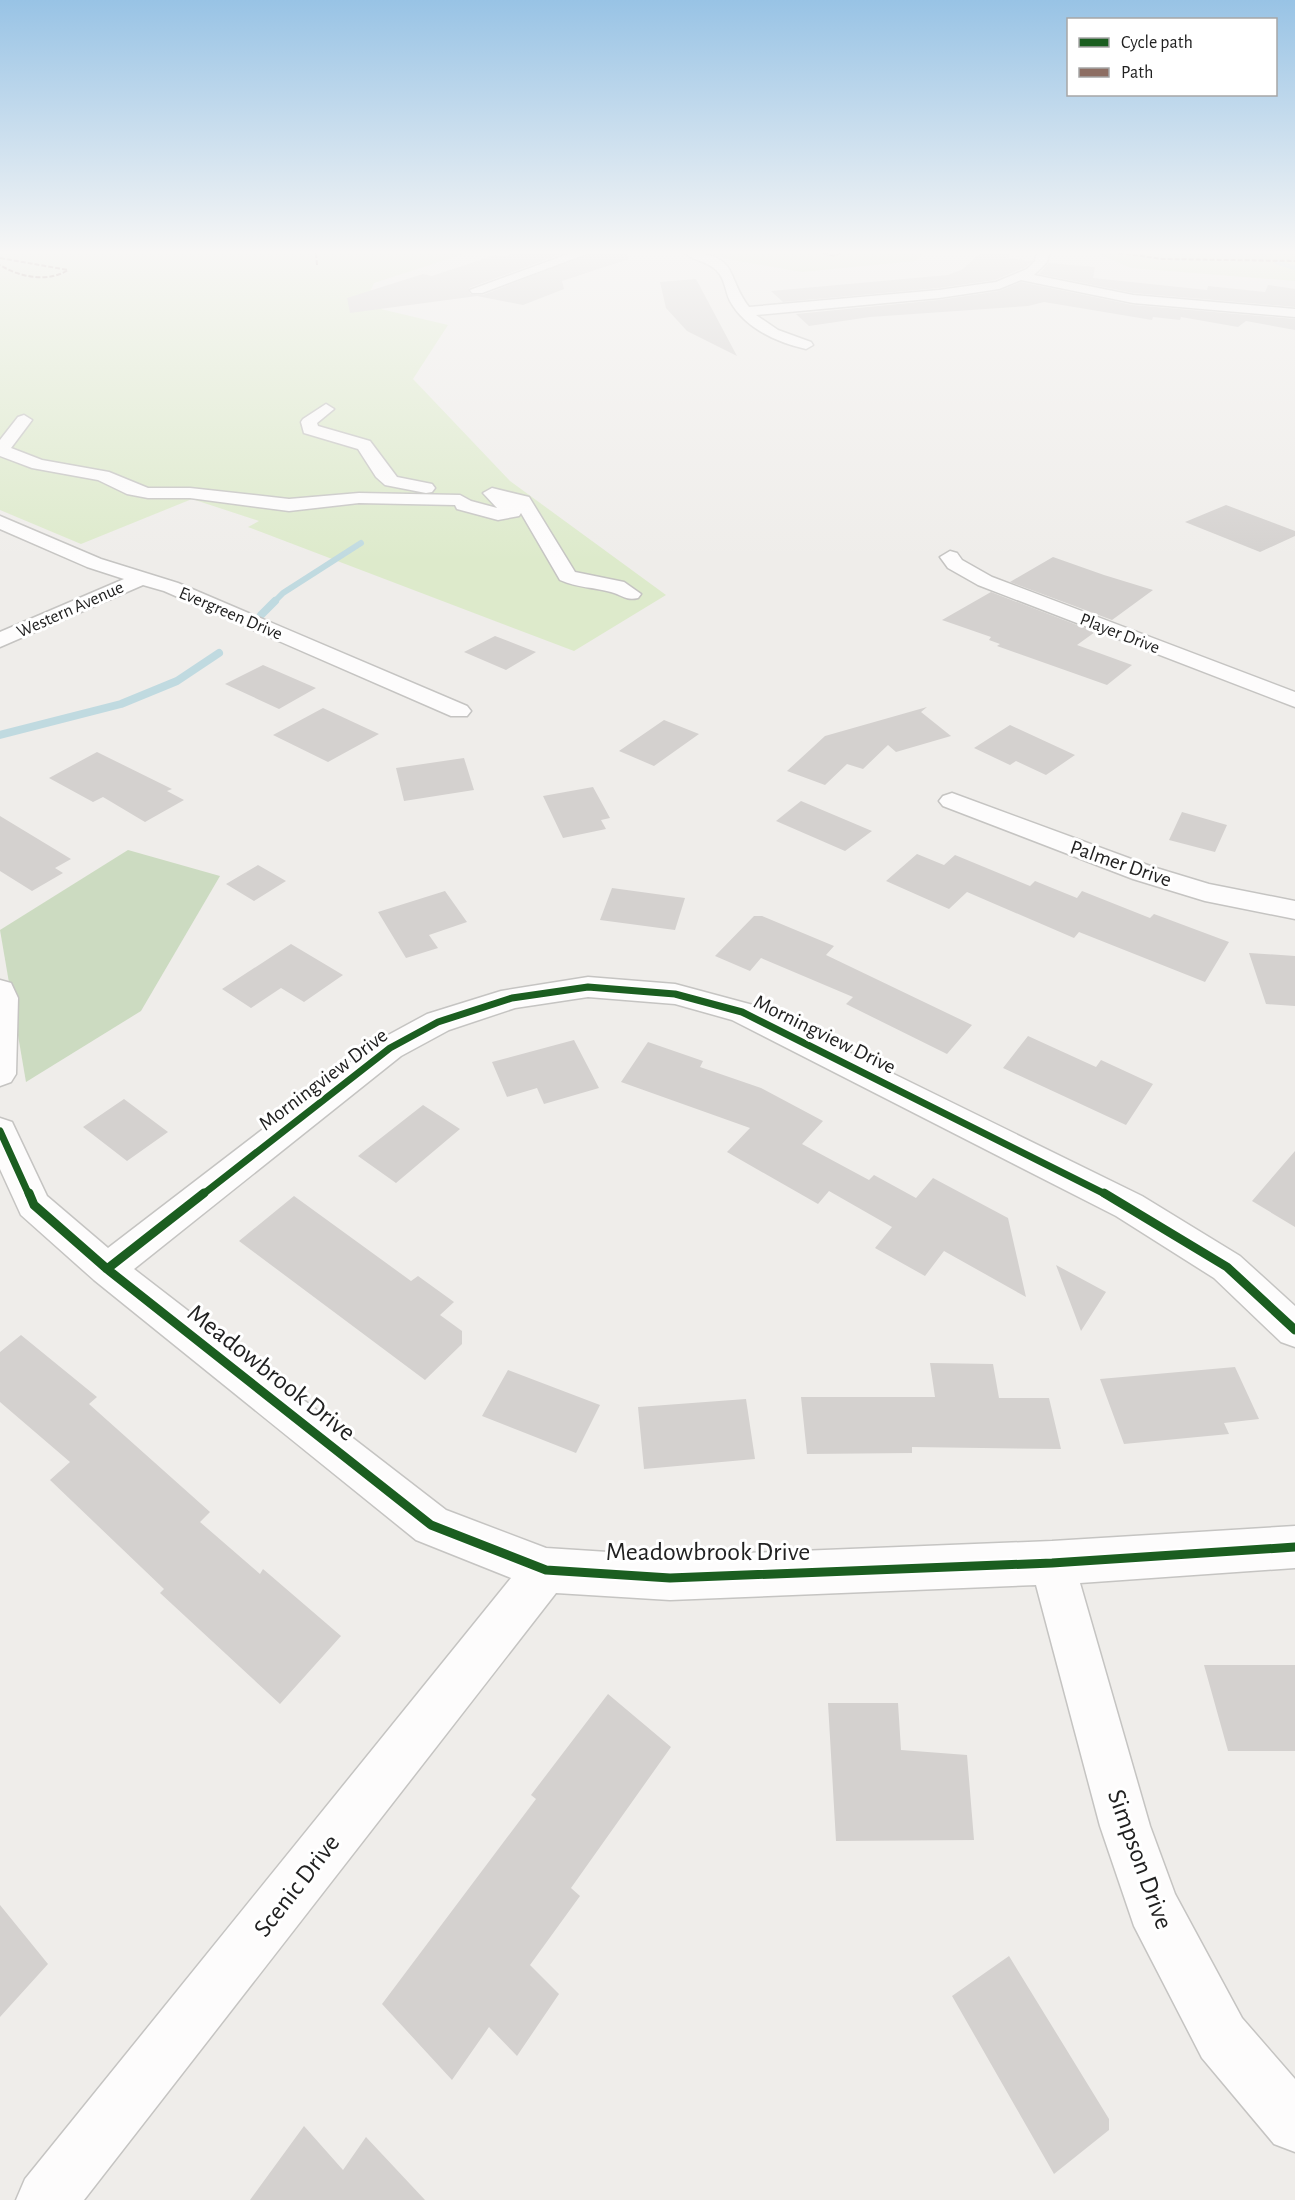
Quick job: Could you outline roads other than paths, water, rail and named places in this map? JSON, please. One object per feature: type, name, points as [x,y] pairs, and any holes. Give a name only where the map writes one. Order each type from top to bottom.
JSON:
[{"type":"street","points":[[326,409],[309,422],[310,429],[364,445],[374,456],[382,473],[391,481],[462,497]]},
{"type":"street","points":[[24,420],[1,450],[28,461],[104,476],[140,492],[190,493],[273,504],[303,504],[359,498],[462,497],[492,493],[524,501],[545,541],[571,578],[615,586],[631,594]]},
{"type":"street","points":[[462,497],[464,505],[498,514],[512,512],[492,493]]},
{"type":"street","name":"Evergreen Drive","points":[[0,522],[94,563],[171,587],[459,711]]},
{"type":"street","name":"Player Drive","points":[[950,557],[955,564],[985,581],[1295,699]]},
{"type":"street","name":"Western Avenue","points":[[0,640],[140,579]]},
{"type":"street","name":"Palmer Drive","points":[[952,801],[1143,873],[1205,892],[1295,910]]},
{"type":"street","name":"Morningview Drive","points":[[107,1269],[390,1048],[438,1022],[512,998],[588,987],[675,994],[742,1012],[1129,1206],[1227,1267],[1295,1330]]},
{"type":"street","points":[[0,990],[3,998],[0,1074]]},
{"type":"street","name":"Meadowbrook Drive","points":[[0,1131],[34,1206],[107,1269],[431,1525],[546,1570],[670,1578],[1052,1563],[1295,1547]]},
{"type":"street","name":"Simpson Drive","points":[[1052,1563],[1125,1826],[1154,1907],[1222,2038],[1295,2123]]},
{"type":"street","name":"Scenic Drive","points":[[46,2200],[546,1570]]},
{"type":"waterway","points":[[261,615],[283,593],[361,543]]},
{"type":"waterway","points":[[0,735],[121,704],[177,681],[219,653]]}]
